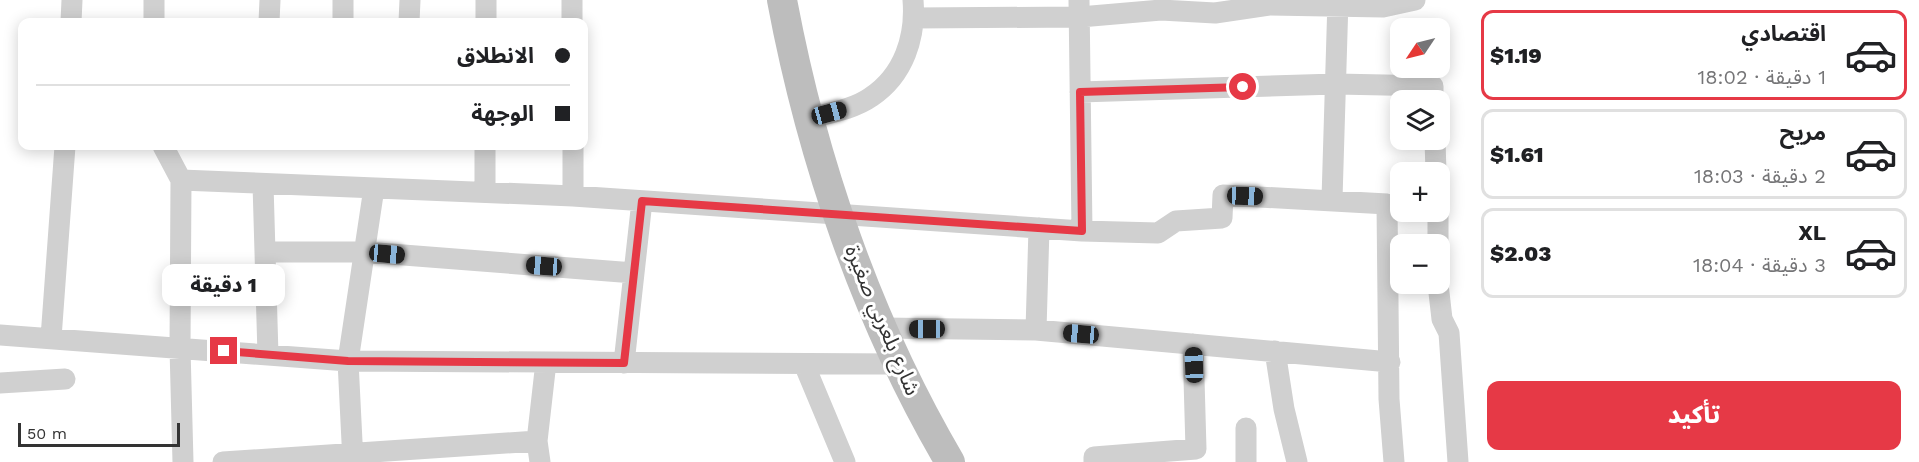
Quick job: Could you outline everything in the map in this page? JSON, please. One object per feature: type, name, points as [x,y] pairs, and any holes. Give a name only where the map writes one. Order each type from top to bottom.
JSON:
[{"type":"main road","name":"شارع بلعربي صغيرة","points":[[782,0],[790,46],[838,215],[898,364],[950,462]]},
{"type":"street","points":[[71,18],[72,0]]},
{"type":"street","points":[[154,0],[154,18]]},
{"type":"street","points":[[269,18],[270,0]]},
{"type":"street","points":[[343,18],[344,0]]},
{"type":"street","points":[[409,18],[410,0]]},
{"type":"street","points":[[486,0],[486,18]]},
{"type":"street","points":[[572,0],[572,18]]},
{"type":"street","points":[[810,118],[848,108],[871,97],[891,79],[909,51],[914,9],[1079,9],[1161,5],[1215,13],[1269,5],[1338,2],[1383,7],[1414,0]]},
{"type":"street","points":[[1332,199],[1338,2]]},
{"type":"street","points":[[1079,9],[1082,231]]},
{"type":"street","points":[[1080,92],[1335,84],[1433,87],[1433,90]]},
{"type":"street","points":[[51,338],[65,150]]},
{"type":"street","points":[[165,150],[181,180],[180,348],[183,462]]},
{"type":"street","points":[[484,192],[485,150]]},
{"type":"street","points":[[573,150],[573,196]]},
{"type":"street","points":[[181,180],[573,196],[1082,231],[1158,233],[1176,221],[1222,218],[1222,195],[1332,199],[1387,204],[1389,399],[1394,462]]},
{"type":"street","points":[[263,183],[268,355]]},
{"type":"street","points":[[353,458],[348,361],[374,188]]},
{"type":"street","points":[[624,363],[642,201]]},
{"type":"street","points":[[1036,330],[1039,228]]},
{"type":"street","points":[[265,252],[364,252],[634,273]]},
{"type":"street","points":[[1439,294],[1442,319],[1460,368],[1458,462]]},
{"type":"street","points":[[883,328],[1036,330],[1390,362]]},
{"type":"street","points":[[0,335],[348,361],[898,364]]},
{"type":"street","points":[[1094,462],[1094,457],[1196,449],[1193,344]]},
{"type":"street","points":[[1275,351],[1284,409],[1298,462]]},
{"type":"street","points":[[223,462],[538,452],[546,362]]},
{"type":"street","points":[[804,364],[846,462]]},
{"type":"street","points":[[0,383],[64,379]]},
{"type":"street","points":[[1246,428],[1246,462]]},
{"type":"route","points":[[224,351],[348,361],[624,363],[642,201],[1082,231],[1080,92],[1243,87]]}]
